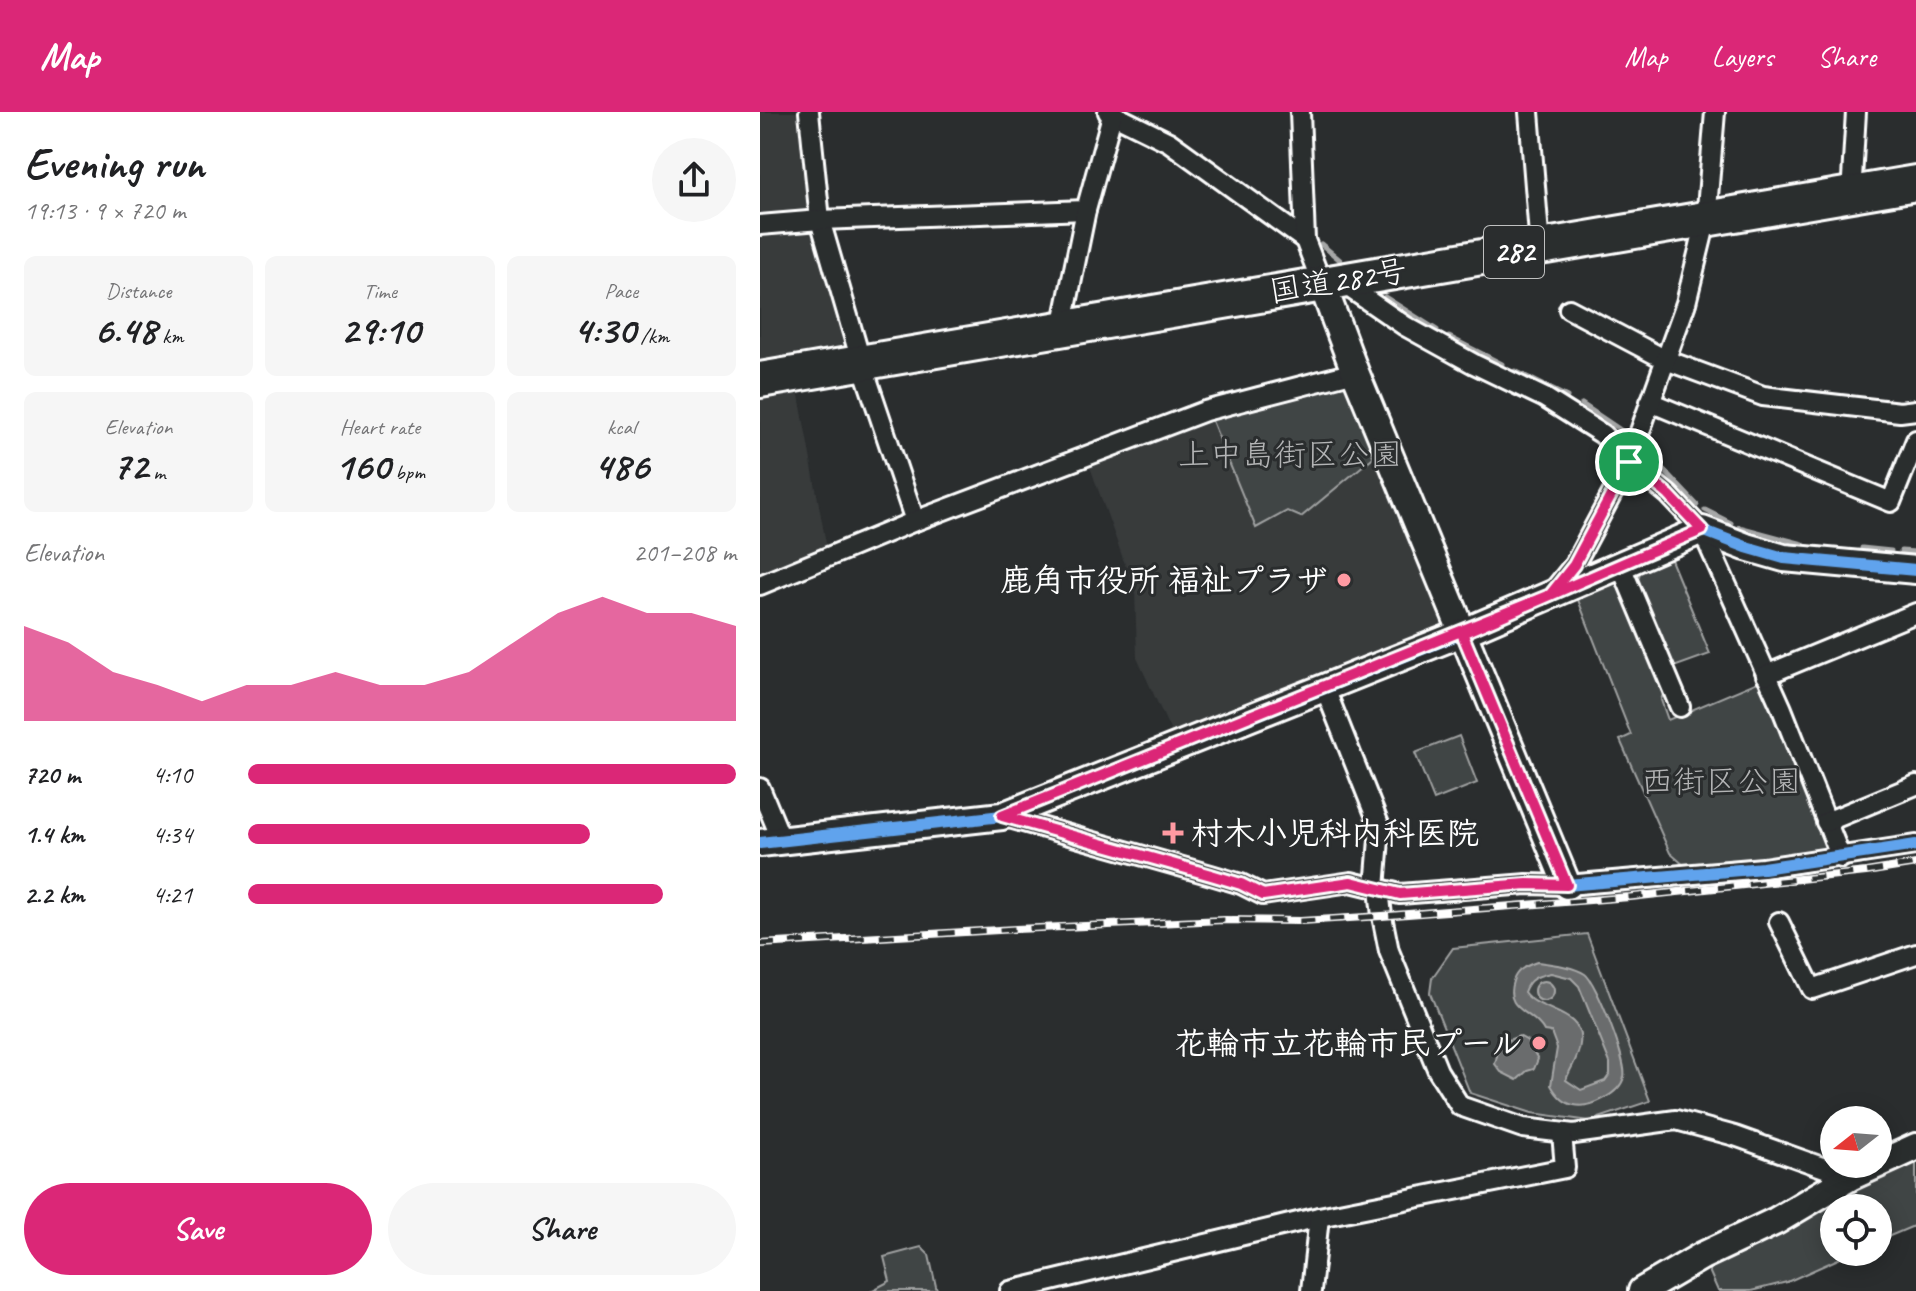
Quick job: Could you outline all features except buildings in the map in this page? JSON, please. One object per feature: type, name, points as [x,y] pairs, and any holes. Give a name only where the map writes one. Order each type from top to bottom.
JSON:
[{"type":"highway","name":"国道282号","points":[[760,380],[1916,183]]},
{"type":"street","points":[[809,112],[820,220],[861,361],[915,521]]},
{"type":"street","points":[[1300,112],[1305,240]]},
{"type":"street","points":[[1550,595],[1574,565],[1629,462],[1686,303],[1706,221],[1715,112]]},
{"type":"street","points":[[1851,195],[1856,112]]},
{"type":"street","points":[[1062,328],[1086,210],[1111,113],[1169,142],[1305,240],[1331,282],[1355,372],[1567,885]]},
{"type":"street","points":[[1530,115],[1540,248]]},
{"type":"street","points":[[760,225],[1086,210]]},
{"type":"street","points":[[1331,282],[1474,364],[1545,398],[1602,434],[1702,530],[1841,858]]},
{"type":"street","points":[[1569,309],[1666,360],[1763,396],[1900,412],[1916,410]]},
{"type":"street","points":[[760,585],[915,521],[1205,411],[1355,372]]},
{"type":"street","points":[[1650,402],[1891,502],[1916,440]]},
{"type":"street","points":[[760,788],[771,842],[1002,816],[1462,633],[1702,530],[1784,558],[1916,570]]},
{"type":"street","points":[[1620,564],[1680,707]]},
{"type":"street","points":[[1766,675],[1916,613]]},
{"type":"street","points":[[1324,686],[1380,827],[1377,888],[1389,951],[1438,1071],[1460,1106],[1523,1128],[1574,1134],[1676,1120],[1735,1136],[1820,1166]]},
{"type":"street","points":[[1826,822],[1916,785]]},
{"type":"street","points":[[1002,816],[1241,884],[1263,895],[1351,882],[1400,894],[1527,884],[1567,885],[1763,868],[1916,845]]},
{"type":"street","points":[[1779,922],[1812,989],[1916,954]]},
{"type":"street","points":[[1010,1291],[1319,1217],[1565,1168],[1562,1133]]},
{"type":"street","points":[[1892,1158],[1916,1147]]},
{"type":"street","points":[[1642,1291],[1702,1256],[1776,1221],[1848,1178]]},
{"type":"street","points":[[1311,1291],[1319,1217]]},
{"type":"shaded area","points":[[760,112],[809,112],[820,220],[861,361],[795,373],[827,549],[760,577]]},
{"type":"shaded area","points":[[1210,416],[1256,528],[1290,512],[1302,517],[1377,454],[1462,633],[1177,745],[1137,658],[1135,592],[1086,456]]},
{"type":"shaded area","points":[[1537,962],[1580,971],[1596,991],[1624,1069],[1624,1077],[1617,1089],[1604,1099],[1588,1105],[1574,1105],[1560,1098],[1551,1085],[1557,1048],[1551,1032],[1544,1031],[1516,1005],[1511,991],[1513,981],[1522,968]],"holes":[[[1551,973],[1571,978],[1579,986],[1610,1063],[1610,1074],[1605,1081],[1581,1090],[1566,1080],[1580,1044],[1580,1033],[1575,1024],[1524,992],[1534,978],[1542,975]]]},
{"type":"shaded area","points":[[1544,981],[1551,984],[1554,991],[1551,998],[1544,1001],[1537,998],[1534,991],[1537,984]]},
{"type":"shaded area","points":[[1519,1036],[1531,1043],[1538,1059],[1534,1069],[1517,1080],[1501,1072],[1495,1064],[1500,1043]]},
{"type":"green space","name":"上中島街区公園","points":[[1347,382],[1377,454],[1301,517],[1287,511],[1256,528],[1210,416]]},
{"type":"green space","points":[[1669,555],[1710,654],[1671,668],[1637,582],[1642,567]]},
{"type":"green space","name":"西街区公園","points":[[1606,578],[1619,584],[1664,691],[1661,700],[1668,720],[1760,681],[1834,851],[1685,866],[1670,853],[1620,740],[1631,735],[1575,592]]},
{"type":"green space","points":[[1459,736],[1477,783],[1434,800],[1415,753]]},
{"type":"green space","name":"花輪市立花輪市民プール","points":[[1587,934],[1650,1101],[1590,1121],[1532,1113],[1470,1093],[1430,993],[1432,978],[1453,948]]},
{"type":"green space","points":[[1916,1159],[1916,1225],[1892,1235],[1892,1194],[1848,1194],[1879,1178],[1892,1178],[1892,1171]]},
{"type":"green space","points":[[1820,1208],[1820,1266],[1823,1266],[1787,1282],[1751,1291],[1718,1291],[1707,1266]]},
{"type":"green space","points":[[921,1247],[929,1255],[937,1291],[871,1291],[890,1281],[884,1257]]},
{"type":"waterway","points":[[1201,154],[1261,197]]},
{"type":"waterway","points":[[1321,244],[1340,260]]},
{"type":"waterway","points":[[1385,297],[1437,330]]},
{"type":"waterway","points":[[1449,337],[1502,364]]},
{"type":"waterway","points":[[1515,371],[1567,397]]},
{"type":"waterway","points":[[1582,404],[1628,435]]},
{"type":"waterway","points":[[1641,446],[1697,505]]},
{"type":"waterway","points":[[1705,510],[1731,523]]},
{"type":"waterway","points":[[1739,527],[1803,544]]},
{"type":"waterway","points":[[1862,548],[1891,551]]},
{"type":"waterway","points":[[1901,551],[1916,552]]},
{"type":"railway","points":[[760,944],[1016,929],[1382,916],[1630,897],[1916,864]]},
{"type":"cycle path","points":[[760,843],[1002,816],[1462,633],[1702,530],[1784,558],[1916,570]]},
{"type":"cycle path","points":[[1002,816],[1241,884],[1263,895],[1351,882],[1400,894],[1527,884],[1567,885],[1763,868],[1916,845]]},
{"type":"place","name":"鹿角市役所 福祉プラザ","points":[[1344,580]]},
{"type":"place","name":"村木小児科内科医院","points":[[1173,833]]},
{"type":"place","name":"花輪市立花輪市民プール","points":[[1539,1043]]},
{"type":"route","points":[[1629,462],[1669,495],[1702,530],[1462,633],[1567,885],[1527,884],[1400,894],[1351,882],[1263,895],[1241,884],[1002,816],[1550,595],[1574,565],[1629,462]]}]
